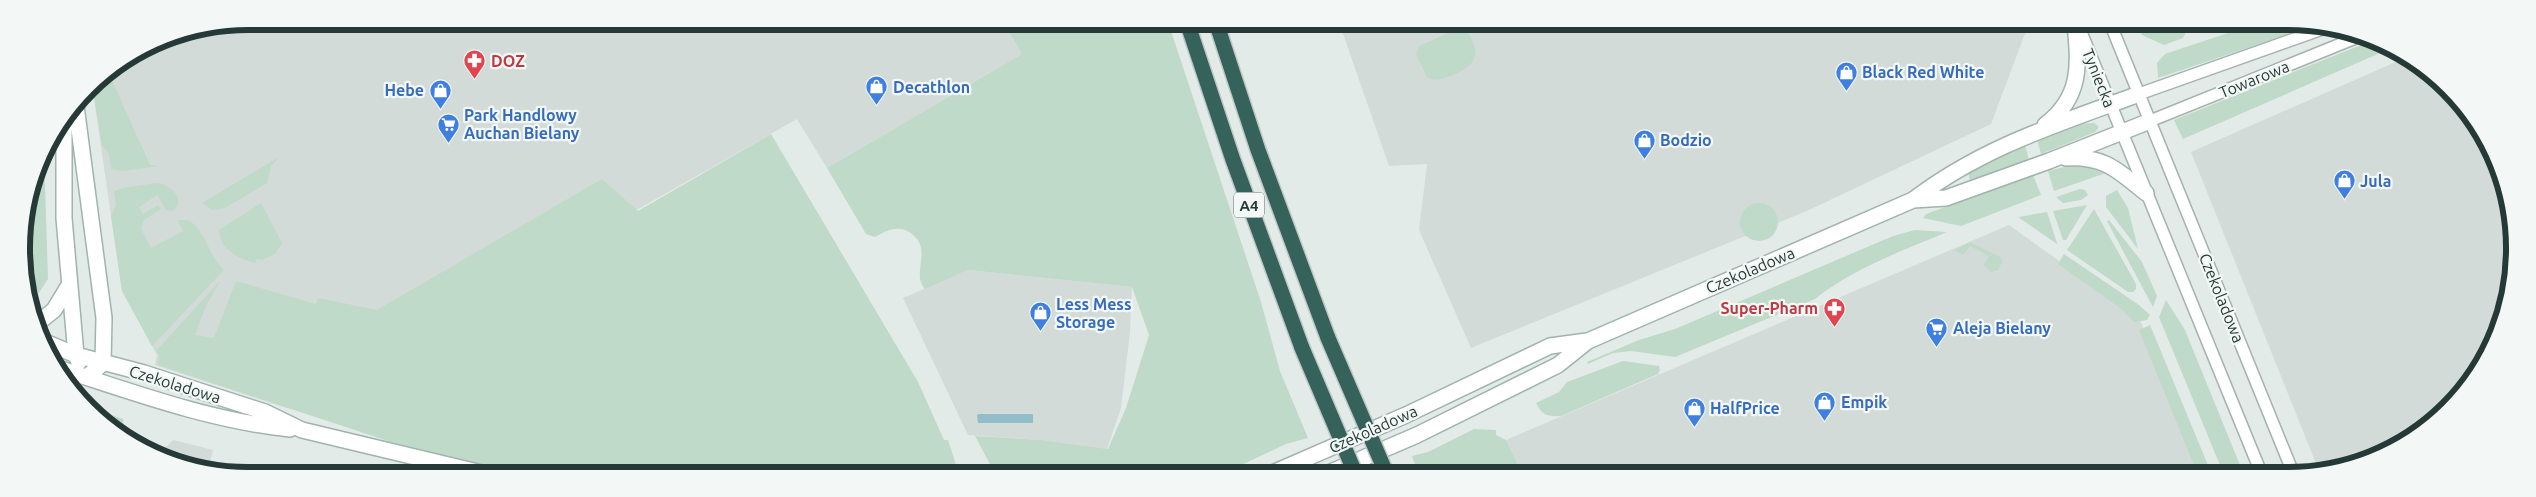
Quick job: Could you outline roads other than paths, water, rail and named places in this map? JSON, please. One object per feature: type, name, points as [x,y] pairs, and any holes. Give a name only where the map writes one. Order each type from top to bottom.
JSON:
[{"type":"highway","name":"A4","points":[[1190,30],[1239,177],[1302,348],[1353,467]]},
{"type":"highway","name":"A4","points":[[1219,30],[1258,150],[1328,338],[1384,467]]},
{"type":"street","points":[[2037,130],[2065,106],[2076,85],[2078,56],[2076,30]]},
{"type":"street","name":"Tyniecka","points":[[2079,30],[2122,132]]},
{"type":"street","name":"Tyniecka","points":[[2113,30],[2139,94]]},
{"type":"street","name":"Towarowa","points":[[2139,94],[2314,32]]},
{"type":"street","name":"Towarowa","points":[[2150,122],[2351,40]]},
{"type":"street","name":"Czekoladowa","points":[[1342,467],[1417,434],[1558,365],[1588,341],[1913,200],[1944,177],[2037,130],[2139,94],[2291,467]]},
{"type":"street","points":[[64,132],[64,218],[68,287],[76,355],[87,378],[103,362],[104,318],[77,113]]},
{"type":"street","name":"Czekoladowa","points":[[1913,200],[1946,198],[2150,122]]},
{"type":"street","name":"Czekoladowa","points":[[2122,132],[2259,467]]},
{"type":"street","points":[[2049,161],[2087,158],[2109,164],[2146,193]]},
{"type":"street","points":[[42,319],[54,310],[68,287]]},
{"type":"street","name":"Czekoladowa","points":[[1284,467],[1406,415],[1550,346],[1588,341]]},
{"type":"street","name":"Czekoladowa","points":[[53,345],[76,355],[146,373],[265,412],[302,430]]},
{"type":"street","name":"Czekoladowa","points":[[68,371],[198,411],[263,426],[302,430],[457,467]]},
{"type":"water","points":[[1033,414],[1033,423],[978,423],[977,415]]},
{"type":"place","name":"DOZ","points":[[475,80]]},
{"type":"place","name":"Black Red White","points":[[1846,91]]},
{"type":"place","name":"Decathlon","points":[[877,106]]},
{"type":"place","name":"Hebe","points":[[440,109]]},
{"type":"place","name":"Park Handlowy Auchan Bielany","points":[[448,143]]},
{"type":"place","name":"Bodzio","points":[[1644,159]]},
{"type":"place","name":"Jula","points":[[2344,200]]},
{"type":"place","name":"Super-Pharm","points":[[1834,327]]},
{"type":"place","name":"Less Mess Storage","points":[[1040,332]]},
{"type":"place","name":"Aleja Bielany","points":[[1937,347]]},
{"type":"place","name":"Empik","points":[[1825,421]]},
{"type":"place","name":"HalfPrice","points":[[1694,427]]}]
